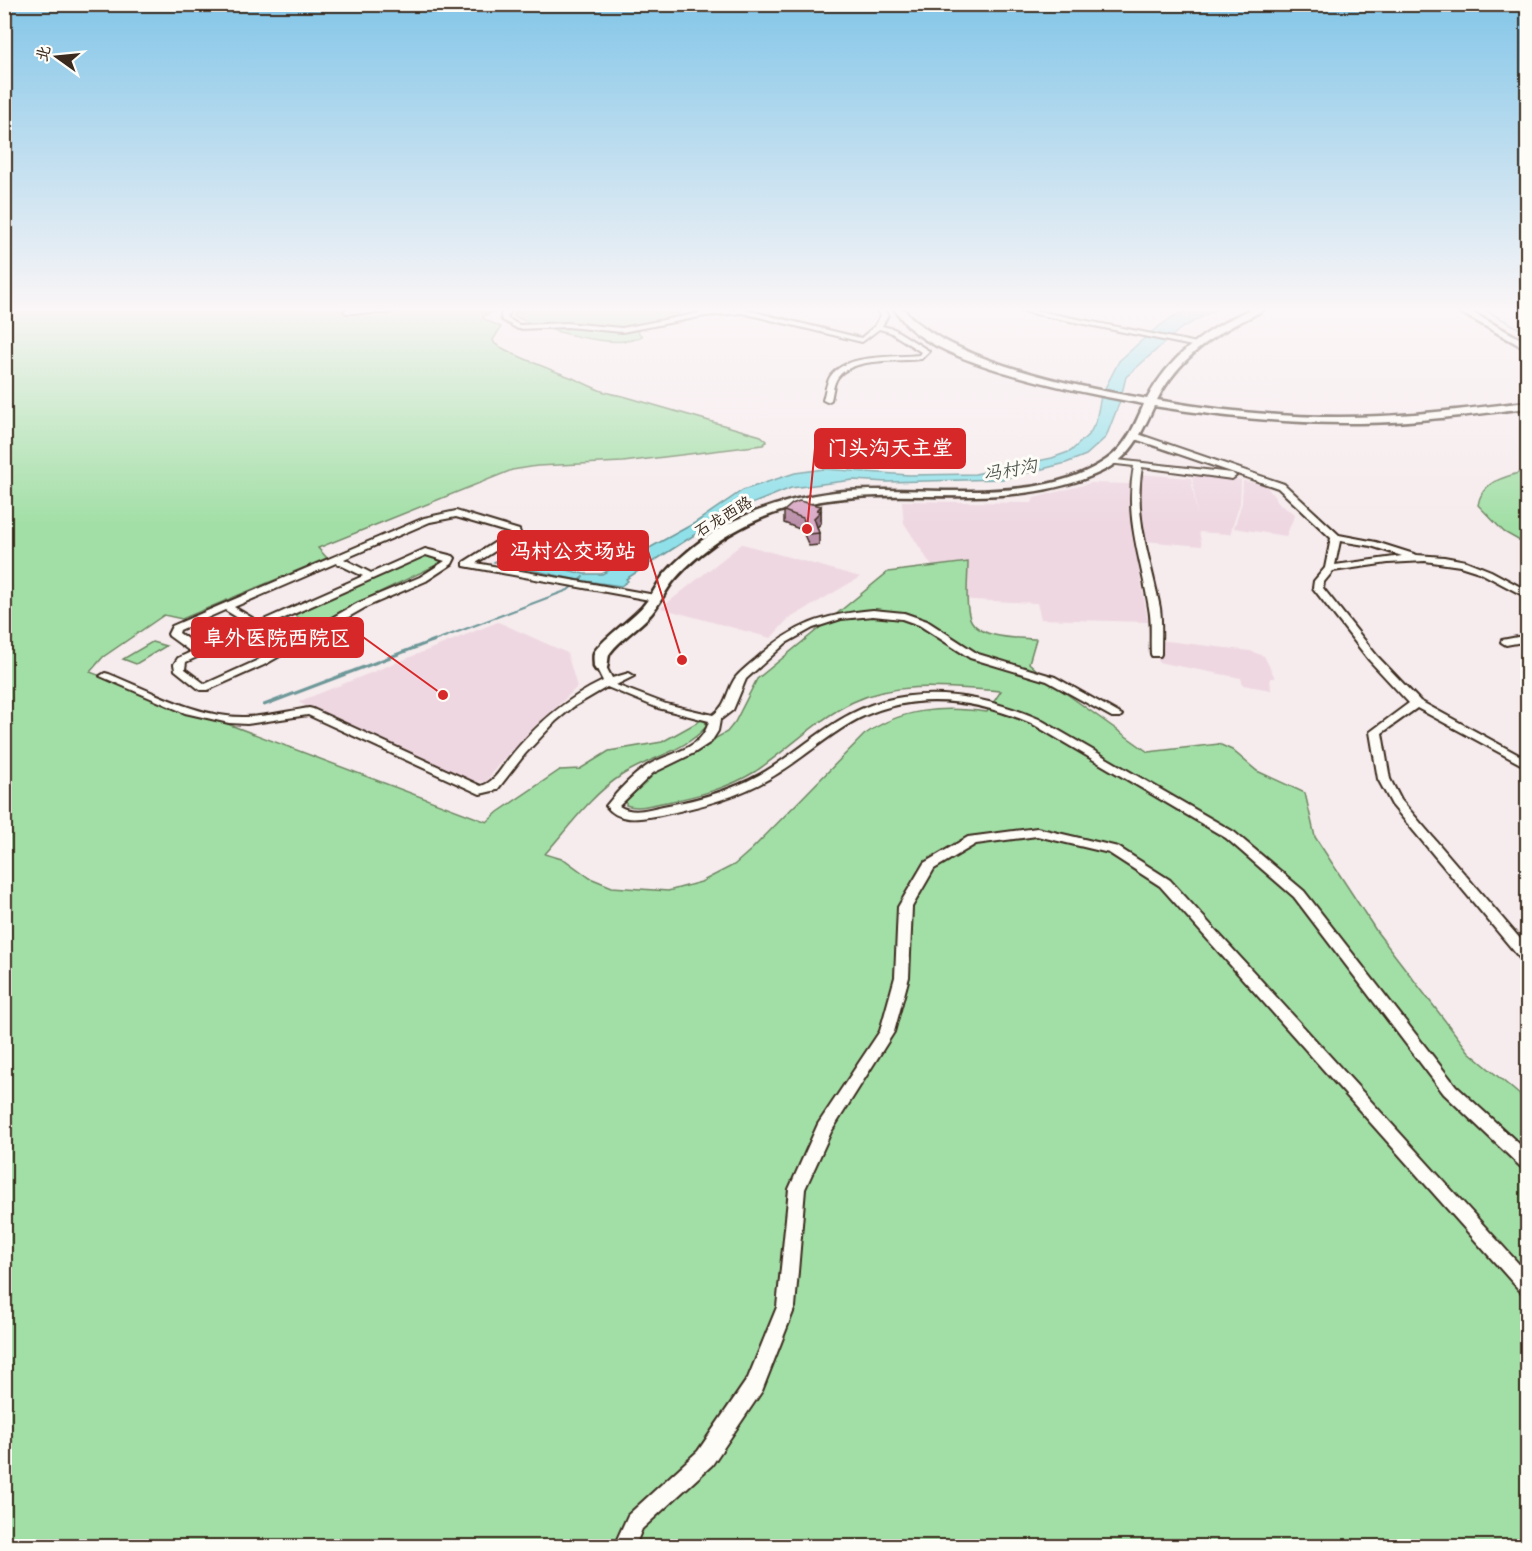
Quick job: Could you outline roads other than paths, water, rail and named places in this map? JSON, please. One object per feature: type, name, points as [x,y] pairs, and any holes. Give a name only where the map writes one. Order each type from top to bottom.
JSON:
[{"type":"main road","points":[[1058,379],[1146,400],[1250,416],[1332,420],[1412,417],[1527,402]]},
{"type":"main road","points":[[1064,379],[1097,389]]},
{"type":"main road","name":"石龙西路","points":[[1124,449],[1146,400],[1159,379]]},
{"type":"main road","name":"石龙西路","points":[[601,667],[601,654],[649,608],[671,577],[718,537],[749,518],[782,506],[857,494],[953,495],[1020,492],[1067,482],[1111,462],[1124,449],[1135,436],[1146,400]]},
{"type":"street","points":[[827,400],[834,379]]},
{"type":"street","points":[[1135,436],[1281,486],[1336,537],[1373,544],[1413,556],[1453,561],[1483,570],[1527,595]]},
{"type":"street","points":[[1111,462],[1232,476]]},
{"type":"street","points":[[1138,465],[1134,488],[1135,517],[1155,610],[1156,654]]},
{"type":"street","points":[[200,652],[173,634],[176,627],[427,520],[444,516],[468,516],[514,530],[515,533],[511,537],[467,564]]},
{"type":"street","points":[[1336,537],[1330,569],[1318,581],[1320,593],[1372,658],[1416,703],[1527,765]]},
{"type":"street","points":[[450,562],[450,558],[443,555],[425,552],[200,652],[179,664],[180,669],[204,688],[260,663],[362,605],[423,579],[450,562],[482,565],[655,598]]},
{"type":"street","points":[[1330,569],[1413,556]]},
{"type":"street","points":[[336,559],[370,576]]},
{"type":"street","points":[[225,606],[259,626]]},
{"type":"street","points":[[1116,715],[1051,679],[974,656],[923,623],[904,616],[873,613],[840,616],[808,626],[782,641],[741,678],[727,710],[715,719],[714,729],[707,742],[649,770],[612,807],[619,813],[638,815],[718,797],[771,773],[856,715],[896,701],[932,697],[967,700],[1007,709],[1035,721],[1230,835],[1299,894],[1450,1090],[1527,1163]]},
{"type":"street","points":[[1506,642],[1527,638]]},
{"type":"street","points":[[601,667],[612,687],[662,706],[715,719]]},
{"type":"street","points":[[105,676],[189,711],[229,720],[247,721],[309,711],[472,789],[480,790],[493,787],[559,710],[609,682],[629,676]]},
{"type":"street","points":[[1416,703],[1376,732],[1384,779],[1396,802],[1527,958]]},
{"type":"street","points":[[624,1546],[635,1522],[705,1458],[755,1384],[786,1307],[797,1189],[824,1129],[887,1032],[902,977],[905,907],[929,866],[973,840],[1038,832],[1113,850],[1165,883],[1527,1287]]},
{"type":"water","name":"冯村沟","points":[[1110,379],[1125,379],[1106,437],[1086,455],[1066,463],[1003,479],[887,482],[853,480],[791,488],[727,514],[626,579],[628,581],[621,586],[578,580],[494,562],[505,555],[584,574],[602,574],[693,524],[743,490],[795,473],[824,469],[909,475],[975,474],[1052,458],[1071,451],[1090,433],[1096,421],[1101,396]]},
{"type":"waterway","points":[[431,642],[568,590],[583,577]]},
{"type":"waterway","points":[[264,705],[435,640]]},
{"type":"place","name":"门头沟天主堂","points":[[807,529]]},
{"type":"place","name":"冯村公交场站","points":[[682,660]]},
{"type":"place","name":"阜外医院西院区","points":[[443,695]]}]
